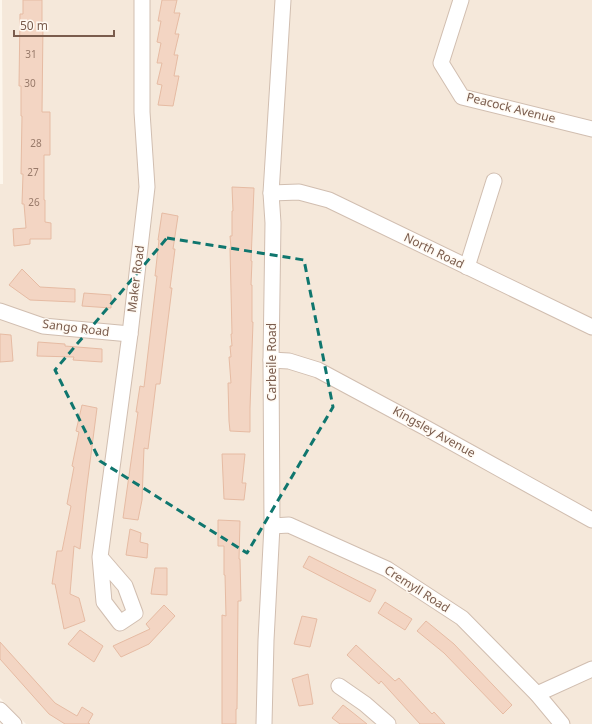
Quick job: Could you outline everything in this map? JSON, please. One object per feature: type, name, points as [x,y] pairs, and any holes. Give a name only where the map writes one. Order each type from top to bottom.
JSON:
[{"type":"street","name":"Maker Road","points":[[100,557],[130,334],[147,187],[142,112],[142,0]]},
{"type":"street","name":"Carbeile Road","points":[[264,724],[266,640],[272,526],[271,193],[283,0]]},
{"type":"street","name":"Peacock Avenue","points":[[461,0],[441,63],[462,97],[592,129]]},
{"type":"street","points":[[467,267],[494,181]]},
{"type":"street","name":"North Road","points":[[271,193],[299,192],[329,200],[592,326]]},
{"type":"street","name":"Sango Road","points":[[0,311],[43,326],[130,334]]},
{"type":"street","name":"Kingsley Avenue","points":[[271,360],[289,361],[318,370],[592,520]]},
{"type":"street","name":"Cremyll Road","points":[[272,526],[289,525],[387,569],[462,618],[537,694],[562,724]]},
{"type":"street","points":[[537,694],[592,669]]},
{"type":"street","points":[[339,686],[365,704],[388,724]]},
{"type":"street","points":[[0,710],[14,724]]},
{"type":"highlighted area","points":[[167,238],[304,260],[333,407],[247,553],[100,461],[55,370]]},
{"type":"shaded area","points":[[2,0],[592,0],[592,724],[26,724],[0,698],[0,184],[3,184]]},
{"type":"building","points":[[23,0],[42,0],[42,112],[50,112],[50,155],[44,155],[44,200],[45,222],[51,223],[51,239],[30,239],[30,244],[14,246],[13,229],[26,228],[24,204],[22,204],[22,116],[21,86],[19,86],[20,14],[23,14]]},
{"type":"building","points":[[162,0],[177,0],[174,13],[180,13],[175,34],[179,34],[174,55],[178,55],[174,76],[179,76],[173,106],[158,105],[162,85],[157,84],[162,63],[157,63],[161,43],[157,42],[161,21],[158,21]]},
{"type":"building","points":[[232,187],[254,188],[251,261],[253,322],[250,432],[230,431],[229,421],[228,383],[231,383],[229,357],[231,357],[230,346],[232,346],[230,236],[232,236]]},
{"type":"building","points":[[162,213],[178,216],[173,249],[175,249],[170,288],[172,288],[160,384],[156,384],[148,449],[144,448],[142,500],[138,520],[123,518],[138,412],[136,412],[140,386],[144,387],[157,276],[155,276]]},
{"type":"building","points":[[22,269],[40,287],[75,289],[75,302],[30,300],[9,285]]},
{"type":"building","points":[[84,293],[111,295],[111,308],[82,306]]},
{"type":"building","points":[[0,334],[11,335],[13,361],[0,362]]},
{"type":"building","points":[[38,342],[102,349],[102,362],[73,360],[74,357],[37,356]]},
{"type":"building","points":[[82,405],[97,408],[80,549],[74,546],[70,594],[79,598],[85,621],[64,629],[55,584],[52,584],[57,551],[62,551],[71,506],[67,504],[74,467],[72,466],[79,432],[76,431]]},
{"type":"building","points":[[222,454],[245,454],[242,483],[246,483],[244,500],[224,499]]},
{"type":"building","points":[[218,520],[240,521],[239,559],[241,601],[238,601],[236,724],[222,724],[222,615],[226,616],[224,546],[218,546]]},
{"type":"building","points":[[130,529],[141,533],[140,542],[148,544],[147,558],[126,555]]},
{"type":"building","points":[[309,556],[376,590],[370,602],[303,567]]},
{"type":"building","points":[[155,568],[167,568],[167,595],[151,594]]},
{"type":"building","points":[[385,602],[412,619],[405,630],[378,613]]},
{"type":"building","points":[[164,605],[175,616],[149,644],[121,657],[113,646],[150,629],[146,624]]},
{"type":"building","points":[[302,616],[317,619],[310,647],[294,644]]},
{"type":"building","points":[[426,621],[454,644],[512,705],[503,714],[444,653],[417,631]]},
{"type":"building","points":[[80,630],[103,646],[94,662],[68,644]]},
{"type":"building","points":[[0,642],[55,703],[77,716],[82,707],[93,714],[88,723],[90,724],[65,724],[49,714],[0,659]]},
{"type":"building","points":[[356,645],[395,681],[399,678],[432,714],[434,712],[445,724],[420,724],[381,681],[379,684],[347,655]]},
{"type":"building","points":[[308,674],[313,704],[299,706],[292,679]]},
{"type":"building","points":[[343,705],[367,724],[340,724],[332,718]]}]
